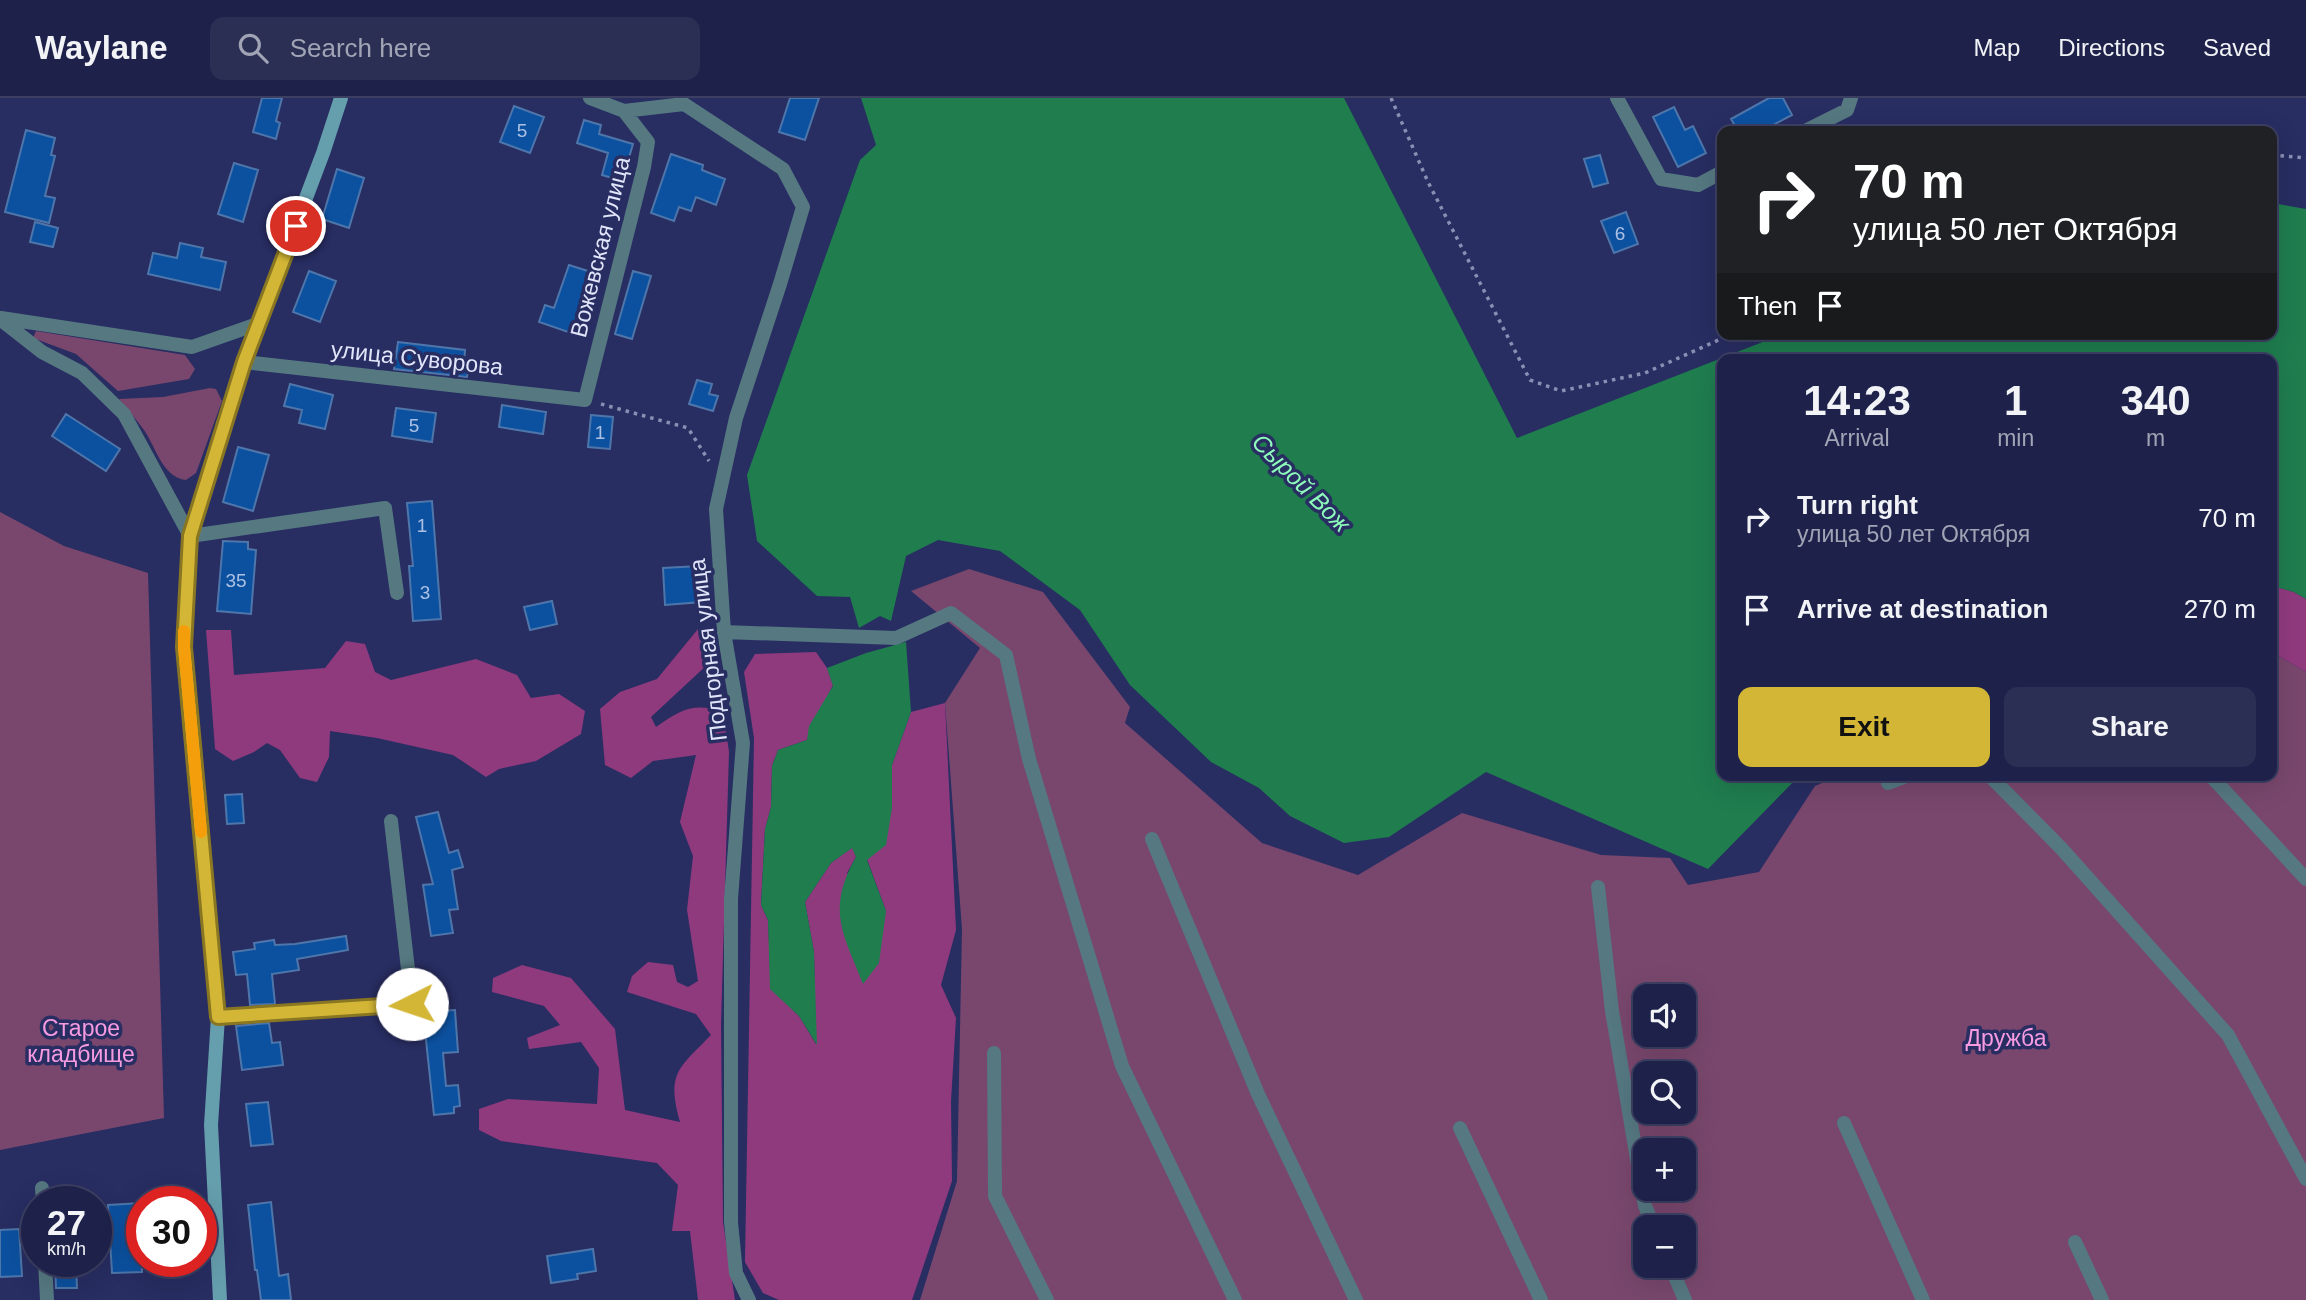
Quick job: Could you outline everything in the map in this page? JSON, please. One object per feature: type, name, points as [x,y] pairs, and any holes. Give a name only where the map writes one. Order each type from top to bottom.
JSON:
[{"type":"main road","points":[[220,1300],[211,1125],[218,1017],[184,647],[190,536],[244,362],[341,98]]},
{"type":"street","points":[[590,98],[624,111],[685,101]]},
{"type":"street","points":[[1617,98],[1661,179],[1698,185],[1717,175]]},
{"type":"street","points":[[1815,126],[1847,110],[1851,98]]},
{"type":"street","name":"Подгорная улица","points":[[685,101],[783,169],[803,207],[736,418],[716,509],[724,632],[743,743],[731,899],[731,1222],[736,1273],[749,1300]]},
{"type":"street","name":"Вожевская улица","points":[[585,400],[648,142],[624,111]]},
{"type":"street","points":[[0,318],[192,347],[260,323]]},
{"type":"street","points":[[0,318],[42,352],[82,373],[124,414],[190,536],[385,508],[397,593]]},
{"type":"street","name":"улица Суворова","points":[[244,362],[585,400]]},
{"type":"street","points":[[724,632],[896,638],[951,613],[1006,655],[1029,759],[1122,1066],[1235,1300]]},
{"type":"street","points":[[1888,783],[1893,781]]},
{"type":"street","points":[[1995,781],[2061,848],[2228,1035],[2306,1179]]},
{"type":"street","points":[[2216,781],[2306,879]]},
{"type":"street","points":[[218,1017],[412,1004],[391,821]]},
{"type":"street","points":[[1152,839],[1258,1094],[1356,1300]]},
{"type":"street","points":[[1598,887],[1614,1024],[1649,1215]]},
{"type":"street","points":[[994,1053],[995,1196],[1047,1300]]},
{"type":"street","points":[[1844,1123],[1923,1300]]},
{"type":"street","points":[[1460,1128],[1541,1300]]},
{"type":"street","points":[[2075,1242],[2102,1300]]},
{"type":"street","points":[[46,1277],[47,1300]]},
{"type":"street","points":[[1676,1278],[1685,1300]]},
{"type":"path","points":[[1391,98],[1428,182],[1530,380],[1561,391],[1644,373],[1718,340]]},
{"type":"path","points":[[2277,155],[2306,158]]},
{"type":"path","points":[[585,400],[688,428],[723,482]]},
{"type":"green space","points":[[36,331],[185,355],[195,369],[189,379],[118,391],[76,354],[33,338]]},
{"type":"green space","points":[[216,389],[222,401],[196,473],[186,480],[178,478],[165,467],[144,430],[119,399],[163,397]]},
{"type":"green space","name":"Старое кладбище","points":[[0,512],[64,546],[148,573],[164,1118],[0,1150]]},
{"type":"green space","name":"Дружба","points":[[969,569],[1043,592],[1130,707],[1125,723],[1262,843],[1358,875],[1462,813],[1601,855],[1670,858],[1688,885],[1759,872],[1815,786],[1827,781],[2277,781],[2277,655],[2306,672],[2306,1300],[920,1300],[957,1181],[962,929],[945,703],[980,648],[911,591]]},
{"type":"shaded area","points":[[2277,587],[2306,599],[2306,672],[2277,655]]},
{"type":"shaded area","points":[[698,629],[711,639],[708,664],[651,717],[656,727],[688,709],[723,711],[729,752],[721,1024],[723,1222],[735,1300],[698,1300],[690,1231],[672,1231],[678,1185],[657,1163],[501,1141],[479,1130],[479,1109],[508,1099],[597,1104],[599,1068],[581,1042],[529,1049],[527,1038],[560,1025],[544,1006],[492,992],[493,978],[522,965],[571,978],[615,1029],[625,1110],[680,1122],[674,1092],[678,1072],[711,1035],[696,1014],[627,992],[632,976],[648,962],[673,965],[677,982],[688,987],[698,981],[687,910],[693,856],[680,822],[696,755],[653,761],[631,778],[605,765],[600,709],[620,692],[657,679]]},
{"type":"shaded area","points":[[206,630],[231,630],[234,675],[325,668],[346,641],[365,644],[375,672],[391,680],[476,659],[517,675],[531,698],[559,694],[585,711],[581,734],[536,761],[499,769],[486,777],[453,755],[377,738],[330,731],[329,757],[317,782],[300,778],[280,750],[267,743],[233,761],[215,749]]},
{"type":"shaded area","points":[[816,652],[827,668],[833,685],[807,740],[778,750],[772,766],[771,807],[765,829],[761,905],[768,920],[771,989],[799,1016],[816,1044],[814,952],[805,902],[831,863],[853,847],[856,857],[847,873],[886,911],[867,859],[892,808],[892,765],[911,712],[945,703],[956,930],[941,985],[956,1018],[951,1101],[952,1181],[912,1300],[779,1300],[763,1293],[745,1262],[754,738],[744,672],[755,654]]},
{"type":"water","name":"Сырой Вож","points":[[861,98],[1344,98],[1517,438],[1717,360],[1717,781],[1794,781],[1708,869],[1486,772],[1389,837],[1344,843],[1290,816],[1259,788],[1211,762],[1130,685],[1080,610],[1000,551],[938,540],[906,556],[891,621],[880,616],[859,628],[850,597],[817,596],[757,541],[747,475],[860,160],[876,145]]},
{"type":"water","points":[[2277,204],[2306,209],[2306,599],[2277,587],[2277,354],[1732,354],[1768,340],[2277,340]]},
{"type":"water","points":[[906,642],[911,712],[892,765],[892,808],[886,845],[867,860],[886,911],[879,963],[863,984],[844,935],[840,907],[847,876],[856,857],[852,848],[831,863],[805,902],[814,952],[817,1045],[799,1016],[770,989],[768,920],[761,905],[765,829],[771,807],[772,766],[778,750],[807,740],[809,726],[833,686],[827,668]]},
{"type":"building","points":[[262,98],[282,98],[276,121],[280,123],[276,139],[253,132]]},
{"type":"building","points":[[790,98],[819,98],[805,140],[779,132]]},
{"type":"building","points":[[1769,98],[1783,98],[1792,115],[1771,126],[1735,126],[1731,119]]},
{"type":"building","points":[[514,106],[544,117],[530,153],[500,142]]},
{"type":"building","points":[[1674,107],[1685,130],[1693,126],[1706,153],[1678,167],[1653,117]]},
{"type":"building","points":[[584,120],[601,125],[599,134],[633,144],[622,181],[602,175],[608,153],[577,143]]},
{"type":"building","points":[[26,130],[55,138],[51,155],[55,156],[45,196],[55,198],[49,223],[5,212]]},
{"type":"building","points":[[671,154],[703,165],[702,170],[725,179],[716,205],[696,197],[691,211],[679,207],[674,221],[651,213]]},
{"type":"building","points":[[1600,155],[1608,183],[1593,187],[1584,159]]},
{"type":"building","points":[[234,163],[258,170],[243,222],[218,214]]},
{"type":"building","points":[[337,169],[364,178],[349,228],[322,219]]},
{"type":"building","points":[[1626,212],[1638,244],[1614,253],[1601,221]]},
{"type":"building","points":[[35,222],[58,228],[53,247],[30,242]]},
{"type":"building","points":[[180,243],[203,248],[201,257],[226,262],[220,290],[148,274],[153,253],[177,258]]},
{"type":"building","points":[[569,265],[594,273],[574,334],[539,322],[545,305],[554,308]]},
{"type":"building","points":[[309,271],[336,281],[320,322],[293,312]]},
{"type":"building","points":[[633,271],[651,276],[632,339],[615,334]]},
{"type":"building","points":[[398,342],[465,350],[464,363],[469,364],[467,377],[394,369]]},
{"type":"building","points":[[697,380],[712,384],[709,394],[718,396],[713,411],[689,404]]},
{"type":"building","points":[[290,384],[333,395],[325,429],[299,423],[302,410],[284,406]]},
{"type":"building","points":[[502,405],[546,412],[543,434],[499,427]]},
{"type":"building","points":[[396,408],[436,413],[432,442],[392,436]]},
{"type":"building","points":[[66,414],[120,449],[106,471],[52,436]]},
{"type":"building","points":[[591,415],[613,417],[610,449],[588,447]]},
{"type":"building","points":[[238,447],[269,455],[253,511],[223,502]]},
{"type":"building","points":[[432,501],[441,619],[413,621],[409,566],[413,566],[407,503]]},
{"type":"building","points":[[223,541],[248,542],[248,549],[256,550],[251,614],[217,611]]},
{"type":"building","points":[[699,566],[702,602],[665,605],[663,568]]},
{"type":"building","points":[[552,601],[557,624],[530,630],[524,607]]},
{"type":"building","points":[[242,794],[244,823],[227,824],[225,795]]},
{"type":"building","points":[[438,812],[449,853],[458,850],[463,867],[452,870],[458,909],[449,910],[453,933],[431,936],[423,885],[433,884],[416,817]]},
{"type":"building","points":[[346,936],[348,950],[297,959],[299,970],[272,974],[275,1004],[250,1005],[247,974],[236,975],[233,952],[255,949],[254,943],[274,940],[275,945],[295,944]]},
{"type":"building","points":[[455,1010],[458,1052],[443,1053],[446,1086],[458,1085],[460,1106],[454,1107],[454,1113],[434,1115],[423,1012]]},
{"type":"building","points":[[269,1023],[272,1043],[280,1042],[283,1065],[242,1070],[236,1026]]},
{"type":"building","points":[[268,1102],[273,1144],[251,1146],[246,1104]]},
{"type":"building","points":[[271,1202],[279,1276],[288,1274],[291,1300],[261,1300],[248,1205]]},
{"type":"building","points":[[126,1204],[126,1273],[112,1273],[112,1205]]},
{"type":"building","points":[[19,1229],[21,1276],[0,1277],[0,1230]]},
{"type":"building","points":[[593,1249],[596,1271],[577,1274],[578,1279],[551,1283],[547,1256]]},
{"type":"building","points":[[56,1277],[77,1277],[77,1288],[56,1288]]},
{"type":"slow traffic","points":[[184,631],[201,832]]},
{"type":"route","points":[[296,226],[244,362],[190,536],[184,647],[218,1017],[412,1004]]}]
